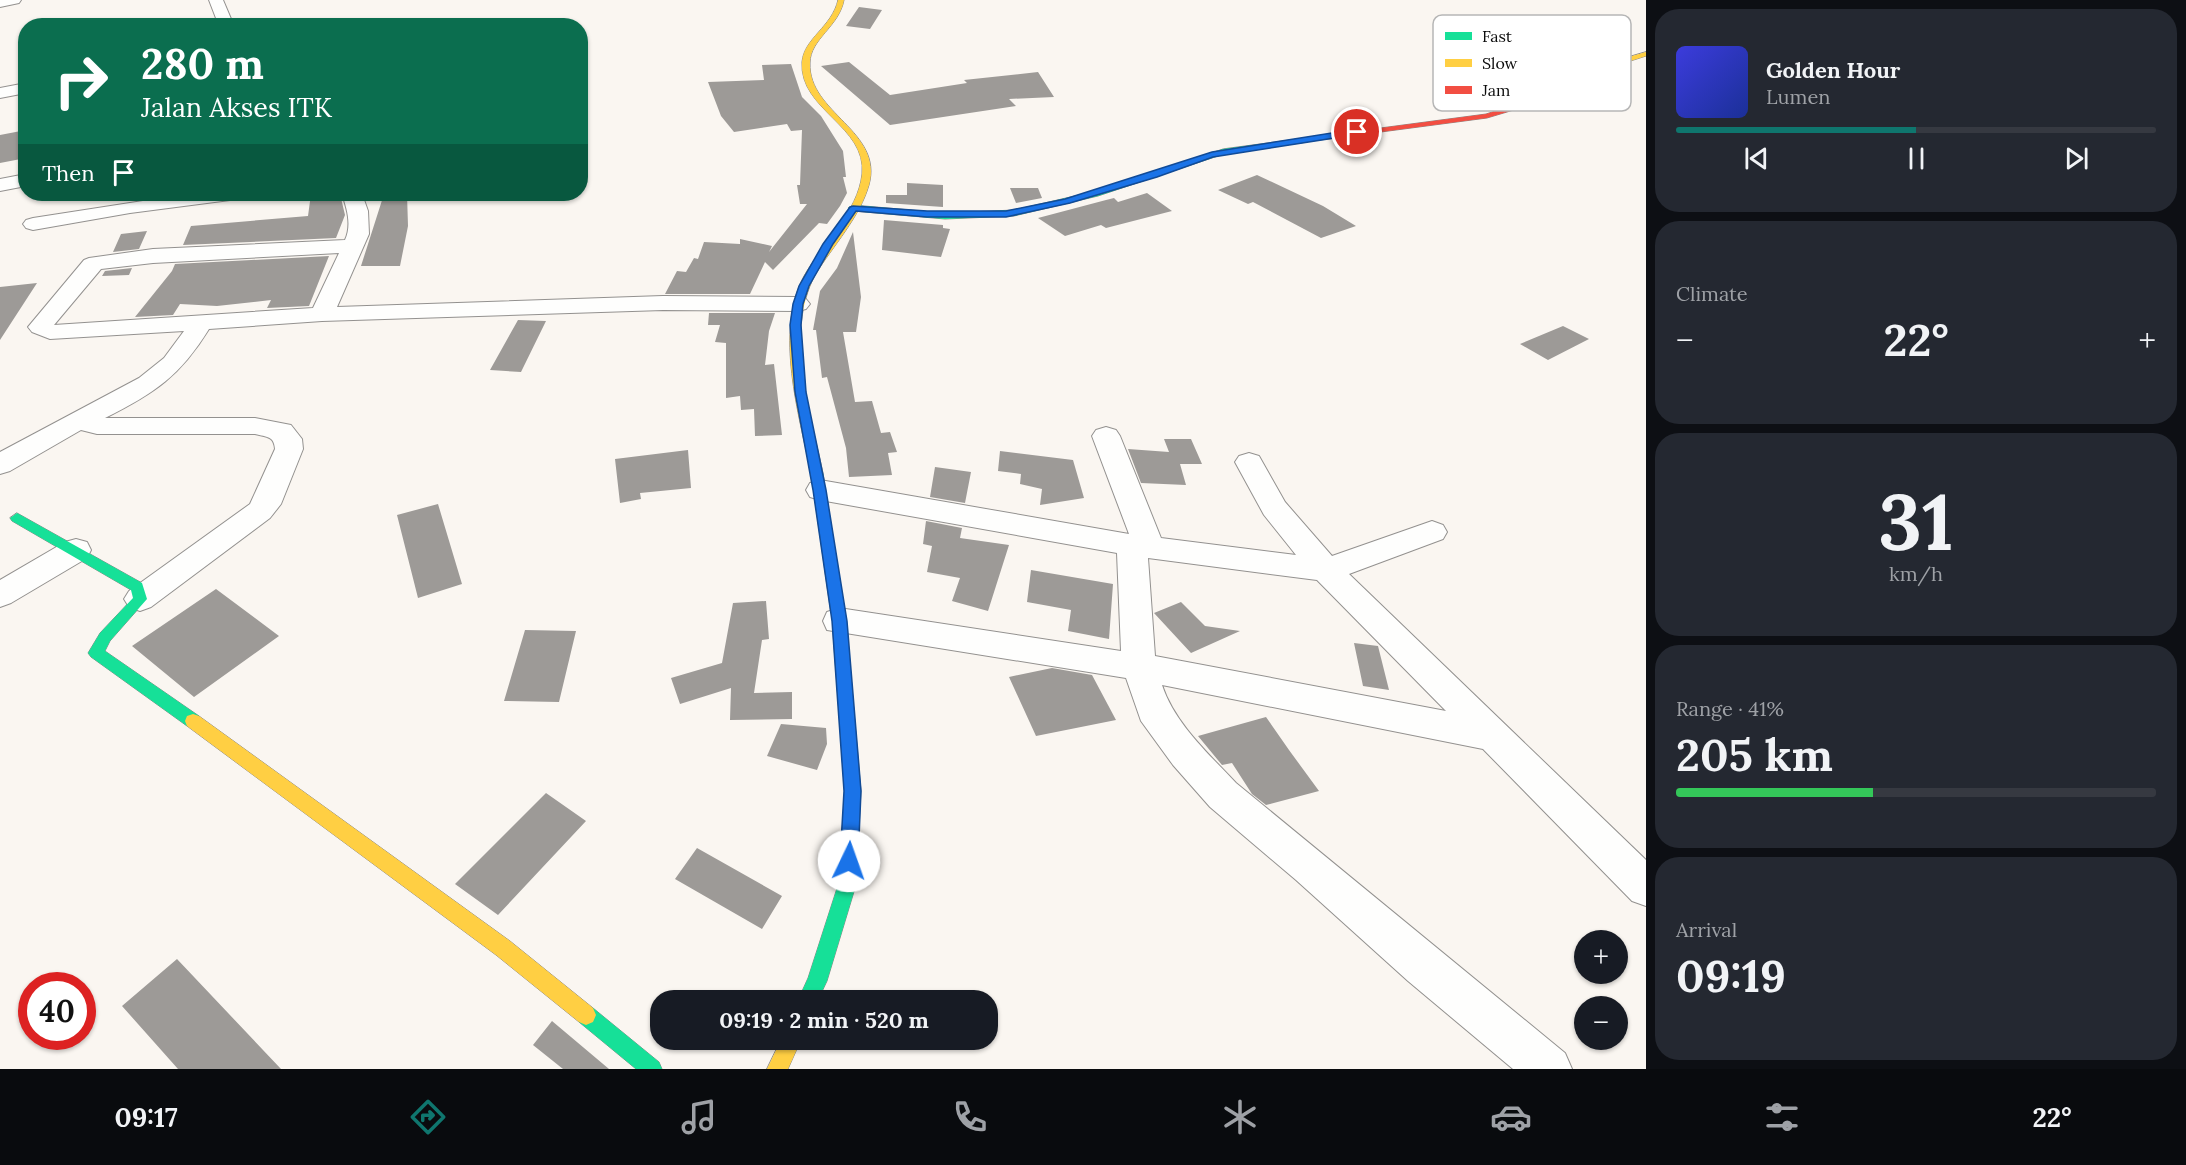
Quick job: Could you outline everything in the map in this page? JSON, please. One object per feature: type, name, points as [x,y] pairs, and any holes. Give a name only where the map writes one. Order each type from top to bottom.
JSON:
[{"type":"street","points":[[0,3],[14,0]]},
{"type":"street","points":[[216,0],[224,18]]},
{"type":"street","points":[[813,990],[848,885],[853,791],[839,621],[820,490],[801,392],[795,325],[804,286],[823,252],[853,208],[864,186],[867,172],[863,151],[854,134],[811,92],[807,79],[807,60],[815,38],[832,25],[840,11],[841,0]]},
{"type":"street","points":[[1631,59],[1646,54]]},
{"type":"street","points":[[0,93],[18,90]]},
{"type":"street","points":[[853,208],[904,213],[987,215],[1035,209],[1237,149],[1487,116],[1503,111]]},
{"type":"street","points":[[0,184],[18,181]]},
{"type":"street","points":[[33,224],[176,201]]},
{"type":"street","points":[[322,314],[359,225],[354,201]]},
{"type":"street","points":[[352,246],[153,256],[97,263],[92,265],[40,327],[54,332],[322,314],[454,312],[669,302],[753,301],[798,304]]},
{"type":"street","points":[[0,465],[36,442],[116,402],[167,369],[181,355],[201,322]]},
{"type":"street","points":[[80,420],[97,426],[261,426],[281,432],[288,439],[289,450],[266,504],[260,512],[140,599],[133,609],[102,637],[96,653],[119,667],[503,948],[652,1069]]},
{"type":"street","points":[[1106,436],[1141,545],[1139,667],[1153,711],[1222,795],[1310,867],[1423,966],[1549,1069]]},
{"type":"street","points":[[1249,462],[1274,508],[1326,570],[1490,735],[1646,887]]},
{"type":"street","points":[[820,490],[1141,545],[1326,570],[1432,532]]},
{"type":"street","points":[[17,518],[137,587],[140,599]]},
{"type":"street","points":[[0,595],[76,550]]},
{"type":"street","points":[[839,621],[1139,667],[1490,735]]},
{"type":"street","points":[[777,1069],[786,1050]]},
{"type":"building","points":[[859,7],[882,10],[870,29],[846,26]]},
{"type":"building","points":[[849,62],[890,95],[967,83],[964,80],[1038,72],[1054,97],[1009,99],[1016,106],[890,125],[821,66]]},
{"type":"building","points":[[791,64],[802,97],[821,116],[843,151],[846,177],[843,177],[847,193],[840,206],[827,224],[819,223],[773,270],[765,262],[750,294],[665,294],[677,271],[686,272],[694,258],[698,259],[704,242],[740,244],[740,239],[772,246],[769,252],[807,204],[800,204],[797,185],[800,185],[802,130],[791,131],[787,124],[734,132],[721,116],[708,82],[764,80],[762,65]]},
{"type":"building","points":[[18,132],[18,160],[0,163],[0,135]]},
{"type":"building","points":[[1257,175],[1323,206],[1356,226],[1321,238],[1253,202],[1248,204],[1218,190]]},
{"type":"building","points":[[907,183],[943,185],[943,207],[886,203],[886,195],[907,195]]},
{"type":"building","points":[[1010,188],[1038,188],[1042,198],[1016,203]]},
{"type":"building","points":[[1147,193],[1172,211],[1106,228],[1101,225],[1065,236],[1038,218],[1114,198],[1118,202]]},
{"type":"building","points":[[310,201],[342,201],[345,215],[336,238],[183,245],[191,226],[308,216]]},
{"type":"building","points":[[382,201],[407,201],[408,226],[400,266],[361,266]]},
{"type":"building","points":[[884,220],[943,225],[943,228],[950,229],[941,257],[882,250]]},
{"type":"building","points":[[147,231],[139,249],[113,252],[121,234]]},
{"type":"building","points":[[853,232],[861,297],[856,332],[843,332],[855,402],[872,401],[881,433],[890,432],[897,452],[888,453],[892,475],[849,477],[846,448],[827,377],[822,378],[816,330],[813,330],[820,291],[837,268]]},
{"type":"building","points":[[329,256],[309,306],[267,308],[271,300],[217,306],[180,304],[173,315],[135,317],[172,271],[175,264]]},
{"type":"building","points":[[132,268],[129,275],[102,276],[105,271]]},
{"type":"building","points":[[37,283],[0,340],[0,287]]},
{"type":"building","points":[[709,313],[775,313],[769,331],[765,365],[774,364],[782,435],[755,436],[754,409],[741,410],[740,396],[726,398],[726,343],[715,342],[720,325],[708,325]]},
{"type":"building","points":[[518,320],[546,321],[521,372],[490,370]]},
{"type":"building","points":[[1563,326],[1589,339],[1548,360],[1520,344]]},
{"type":"building","points":[[1164,439],[1191,439],[1202,464],[1180,464],[1186,485],[1141,483],[1128,449],[1169,452]]},
{"type":"building","points":[[688,450],[691,488],[640,493],[641,499],[620,503],[615,459]]},
{"type":"building","points":[[1000,451],[1073,460],[1084,498],[1040,505],[1042,489],[1020,484],[1021,474],[998,471]]},
{"type":"building","points":[[935,467],[971,472],[965,503],[930,497]]},
{"type":"building","points":[[438,504],[462,584],[418,598],[397,515]]},
{"type":"building","points":[[926,521],[962,528],[960,538],[1009,545],[988,611],[952,601],[960,578],[927,572],[932,546],[923,544]]},
{"type":"building","points":[[1031,570],[1113,584],[1109,639],[1068,631],[1071,610],[1027,602]]},
{"type":"building","points":[[216,589],[279,636],[194,697],[132,646]]},
{"type":"building","points":[[766,601],[769,639],[762,640],[754,693],[792,692],[792,719],[730,720],[731,688],[680,704],[671,678],[722,663],[733,603]]},
{"type":"building","points":[[1181,602],[1205,626],[1240,631],[1191,653],[1154,613]]},
{"type":"building","points":[[525,630],[576,631],[559,702],[504,701]]},
{"type":"building","points":[[1354,643],[1378,646],[1389,690],[1363,686]]},
{"type":"building","points":[[1052,668],[1092,675],[1116,720],[1036,736],[1009,677]]},
{"type":"building","points":[[1266,717],[1319,791],[1266,805],[1252,794],[1232,763],[1222,765],[1198,736]]},
{"type":"building","points":[[781,724],[826,728],[827,744],[817,770],[767,756]]},
{"type":"building","points":[[546,793],[586,821],[498,915],[455,884]]},
{"type":"building","points":[[697,848],[782,896],[762,929],[675,879]]},
{"type":"building","points":[[177,959],[281,1069],[178,1069],[122,1006]]},
{"type":"building","points":[[552,1021],[609,1069],[563,1069],[533,1045]]},
{"type":"traffic: fast","points":[[853,208],[945,216],[1014,213],[1095,194],[1226,151],[1305,140]]},
{"type":"traffic: fast","points":[[813,990],[847,885],[853,791],[839,621],[817,473]]},
{"type":"traffic: fast","points":[[17,518],[137,587],[140,599],[105,637],[96,653],[193,721]]},
{"type":"traffic: fast","points":[[586,1015],[652,1069]]},
{"type":"traffic: slow","points":[[817,473],[803,405],[796,355],[798,308],[803,288],[810,275],[859,199],[867,172],[864,155],[857,141],[823,105],[813,92],[807,78],[806,61],[809,51],[818,37],[835,19],[841,0]]},
{"type":"traffic: slow","points":[[1631,59],[1646,54]]},
{"type":"traffic: slow","points":[[193,721],[503,948],[586,1015]]},
{"type":"traffic: slow","points":[[777,1069],[786,1050]]},
{"type":"traffic: jam","points":[[1305,140],[1487,116],[1503,111]]},
{"type":"route","points":[[849,861],[853,791],[839,621],[820,490],[801,392],[795,325],[804,286],[828,244],[853,208],[927,214],[1006,214],[1067,201],[1237,149],[1357,132]]}]
